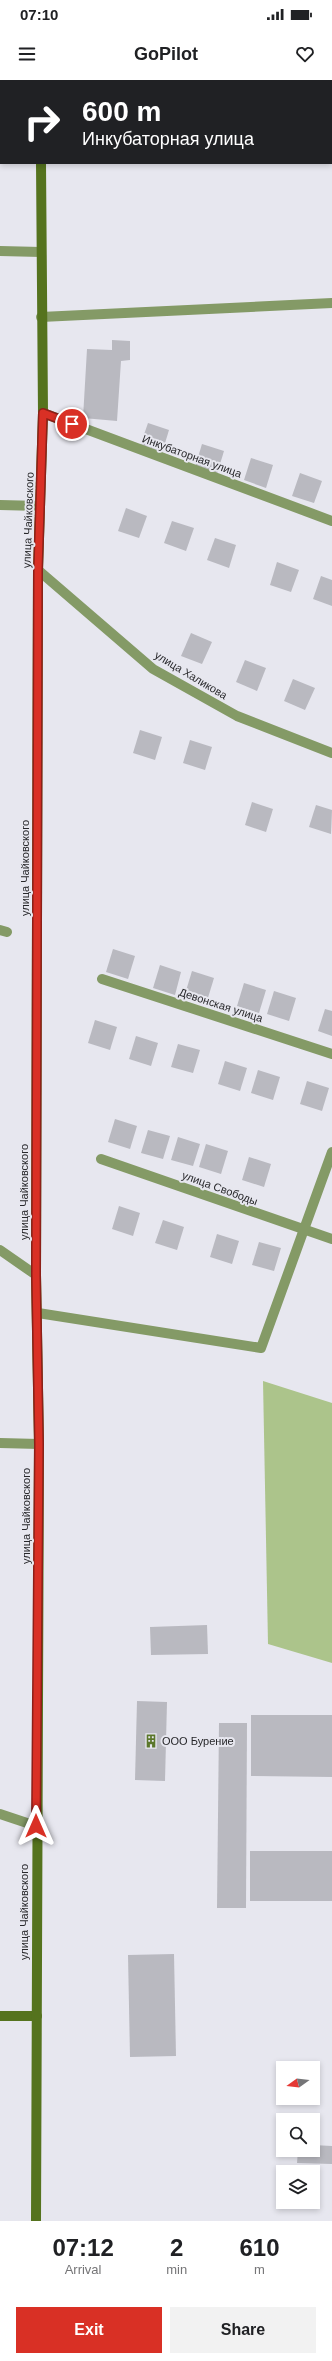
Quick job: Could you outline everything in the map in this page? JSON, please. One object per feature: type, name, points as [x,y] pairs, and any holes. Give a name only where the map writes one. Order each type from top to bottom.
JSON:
[{"type":"main road","name":"улица Чайковского","points":[[36,2221],[36,1826],[39,1444],[38,1313],[36,1275],[38,570],[43,413],[41,317],[41,164]]},
{"type":"main road","points":[[0,2016],[37,2016]]},
{"type":"street","points":[[0,251],[41,252]]},
{"type":"street","points":[[41,317],[332,302]]},
{"type":"street","name":"Инкубаторная улица","points":[[43,413],[332,521]]},
{"type":"street","points":[[0,505],[40,506]]},
{"type":"street","name":"улица Халикова","points":[[38,570],[153,669],[237,716],[332,753]]},
{"type":"street","name":"Девонская улица","points":[[102,979],[332,1054]]},
{"type":"street","points":[[38,1313],[261,1348],[305,1231],[332,1152]]},
{"type":"street","name":"улица Свободы","points":[[101,1159],[332,1240]]},
{"type":"street","points":[[0,1250],[36,1275]]},
{"type":"street","points":[[0,1443],[39,1444]]},
{"type":"street","points":[[0,1814],[36,1826]]},
{"type":"green space","points":[[263,1381],[332,1403],[332,1663],[268,1644]]},
{"type":"building","points":[[112,340],[130,341],[130,360],[121,361],[117,421],[83,418],[87,349],[112,350]]},
{"type":"building","points":[[148,423],[169,430],[162,453],[140,446]]},
{"type":"building","points":[[202,444],[224,451],[217,474],[195,467]]},
{"type":"building","points":[[251,458],[273,465],[266,488],[244,480]]},
{"type":"building","points":[[300,473],[322,481],[314,503],[292,496]]},
{"type":"building","points":[[126,508],[147,516],[139,538],[118,531]]},
{"type":"building","points":[[172,521],[194,528],[186,551],[164,543]]},
{"type":"building","points":[[215,538],[236,545],[229,568],[207,560]]},
{"type":"building","points":[[277,562],[299,570],[291,592],[270,585]]},
{"type":"building","points":[[321,576],[332,580],[332,606],[313,599]]},
{"type":"building","points":[[191,633],[212,642],[202,664],[181,656]]},
{"type":"building","points":[[245,660],[266,668],[257,691],[236,682]]},
{"type":"building","points":[[293,679],[315,688],[305,710],[284,701]]},
{"type":"building","points":[[140,730],[162,737],[155,760],[133,753]]},
{"type":"building","points":[[190,740],[212,747],[205,770],[183,763]]},
{"type":"building","points":[[252,802],[273,809],[266,832],[245,825]]},
{"type":"building","points":[[316,805],[332,810],[331,834],[309,827]]},
{"type":"building","points":[[113,949],[135,956],[128,979],[106,972]]},
{"type":"building","points":[[160,965],[181,972],[175,995],[153,988]]},
{"type":"building","points":[[192,971],[214,978],[207,1001],[185,994]]},
{"type":"building","points":[[244,983],[266,990],[259,1013],[237,1006]]},
{"type":"building","points":[[274,991],[296,998],[289,1021],[267,1014]]},
{"type":"building","points":[[325,1009],[332,1011],[332,1036],[318,1031]]},
{"type":"building","points":[[95,1020],[117,1027],[110,1050],[88,1043]]},
{"type":"building","points":[[136,1036],[158,1043],[151,1066],[129,1059]]},
{"type":"building","points":[[178,1044],[200,1050],[193,1073],[171,1067]]},
{"type":"building","points":[[225,1061],[247,1068],[240,1091],[218,1084]]},
{"type":"building","points":[[258,1070],[280,1077],[273,1100],[251,1093]]},
{"type":"building","points":[[307,1081],[329,1088],[322,1111],[300,1104]]},
{"type":"building","points":[[115,1119],[137,1126],[130,1149],[108,1142]]},
{"type":"building","points":[[148,1130],[170,1136],[163,1159],[141,1153]]},
{"type":"building","points":[[178,1137],[200,1144],[193,1166],[171,1160]]},
{"type":"building","points":[[206,1144],[228,1151],[221,1174],[199,1167]]},
{"type":"building","points":[[249,1157],[271,1164],[264,1187],[242,1180]]},
{"type":"building","points":[[119,1206],[140,1213],[133,1236],[112,1229]]},
{"type":"building","points":[[163,1220],[184,1227],[177,1250],[155,1243]]},
{"type":"building","points":[[217,1234],[239,1241],[232,1264],[210,1257]]},
{"type":"building","points":[[259,1242],[281,1248],[274,1271],[252,1265]]},
{"type":"building","points":[[207,1625],[208,1654],[151,1655],[150,1627]]},
{"type":"building","name":"ООО Бурение","points":[[137,1701],[167,1702],[165,1781],[135,1780]]},
{"type":"building","points":[[251,1715],[332,1715],[332,1777],[251,1776]]},
{"type":"building","points":[[219,1723],[247,1723],[246,1908],[217,1908]]},
{"type":"building","points":[[250,1851],[332,1851],[332,1901],[250,1901]]},
{"type":"building","points":[[174,1954],[176,2056],[130,2057],[128,1955]]},
{"type":"building","points":[[320,2145],[332,2146],[332,2164],[297,2163],[297,2157],[320,2157]]},
{"type":"place","name":"ООО Бурение","points":[[151,1741]]},
{"type":"route","points":[[36,1826],[39,1444],[38,1313],[36,1275],[38,570],[43,413],[72,424]]}]
